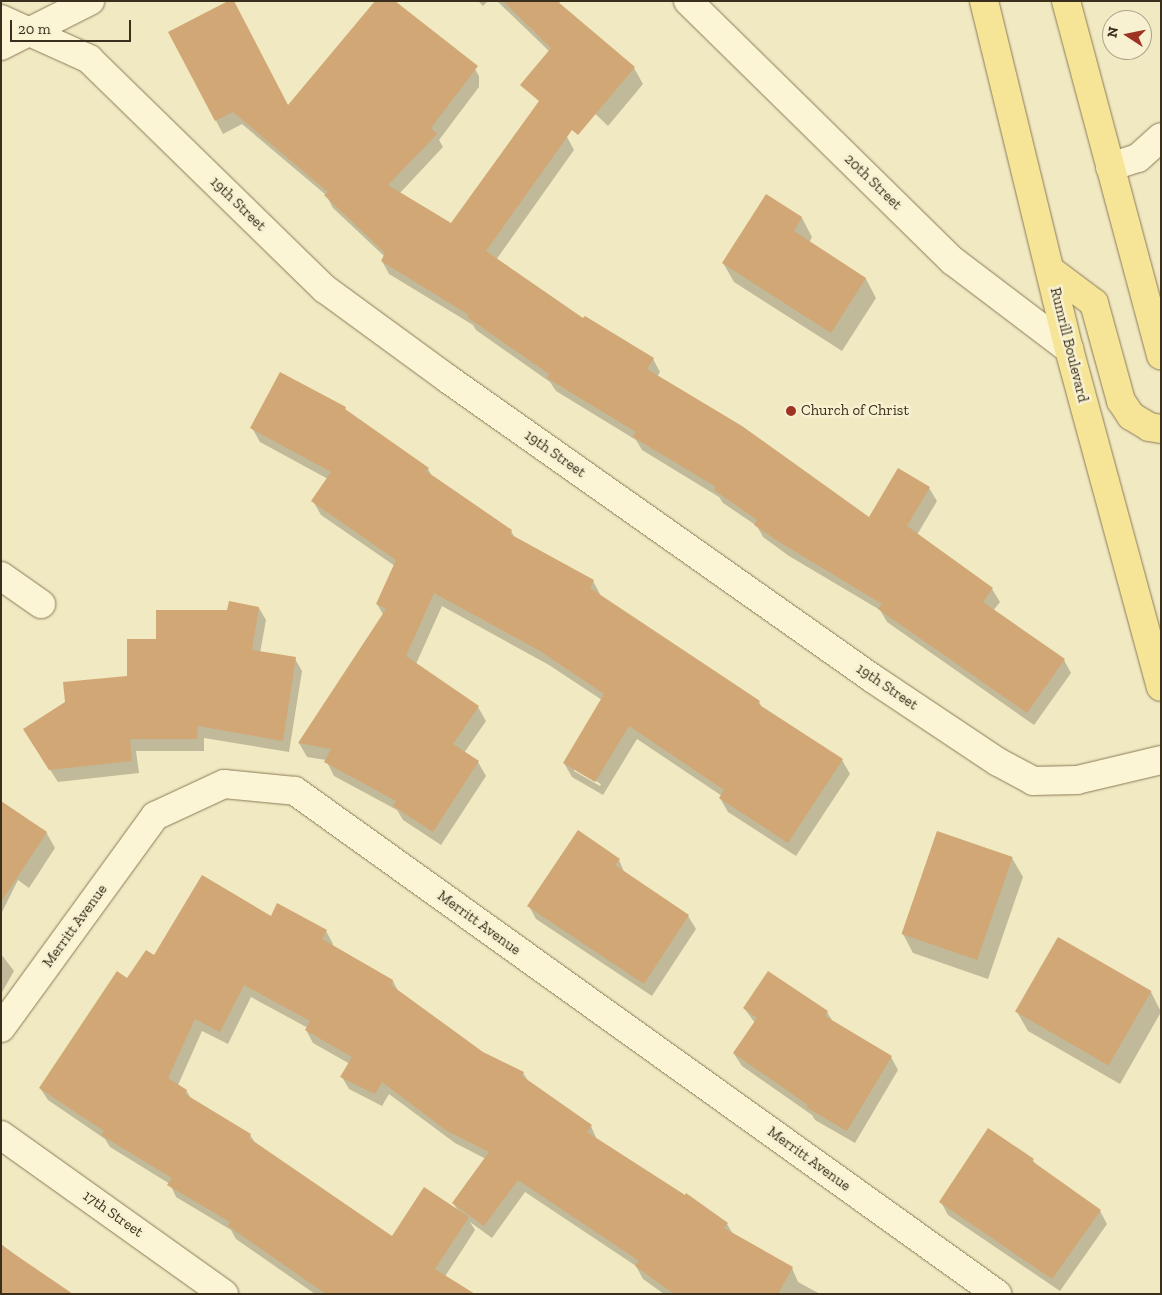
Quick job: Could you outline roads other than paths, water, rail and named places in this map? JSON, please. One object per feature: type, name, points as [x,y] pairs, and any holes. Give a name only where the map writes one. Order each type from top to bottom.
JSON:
[{"type":"main road","name":"Rumrill Boulevard","points":[[984,1],[1069,349],[1161,688]]},
{"type":"main road","points":[[1066,1],[1161,356]]},
{"type":"main road","points":[[1050,270],[1094,303],[1121,401],[1131,416],[1149,427],[1161,429]]},
{"type":"street","points":[[1,46],[90,1]]},
{"type":"street","name":"20th Street","points":[[688,1],[953,261],[1069,349]]},
{"type":"street","name":"19th Street","points":[[1,19],[28,33],[90,59],[325,289],[448,379],[856,666],[998,762],[1033,781],[1076,780],[1161,760]]},
{"type":"street","points":[[1110,167],[1138,158],[1161,137]]},
{"type":"street","points":[[1,576],[41,604]]},
{"type":"street","name":"Merritt Avenue","points":[[1,1028],[155,816],[224,784],[294,791],[997,1294]]},
{"type":"street","name":"17th Street","points":[[1,1135],[224,1294]]},
{"type":"place","name":"Church of Christ","points":[[791,411]]}]
